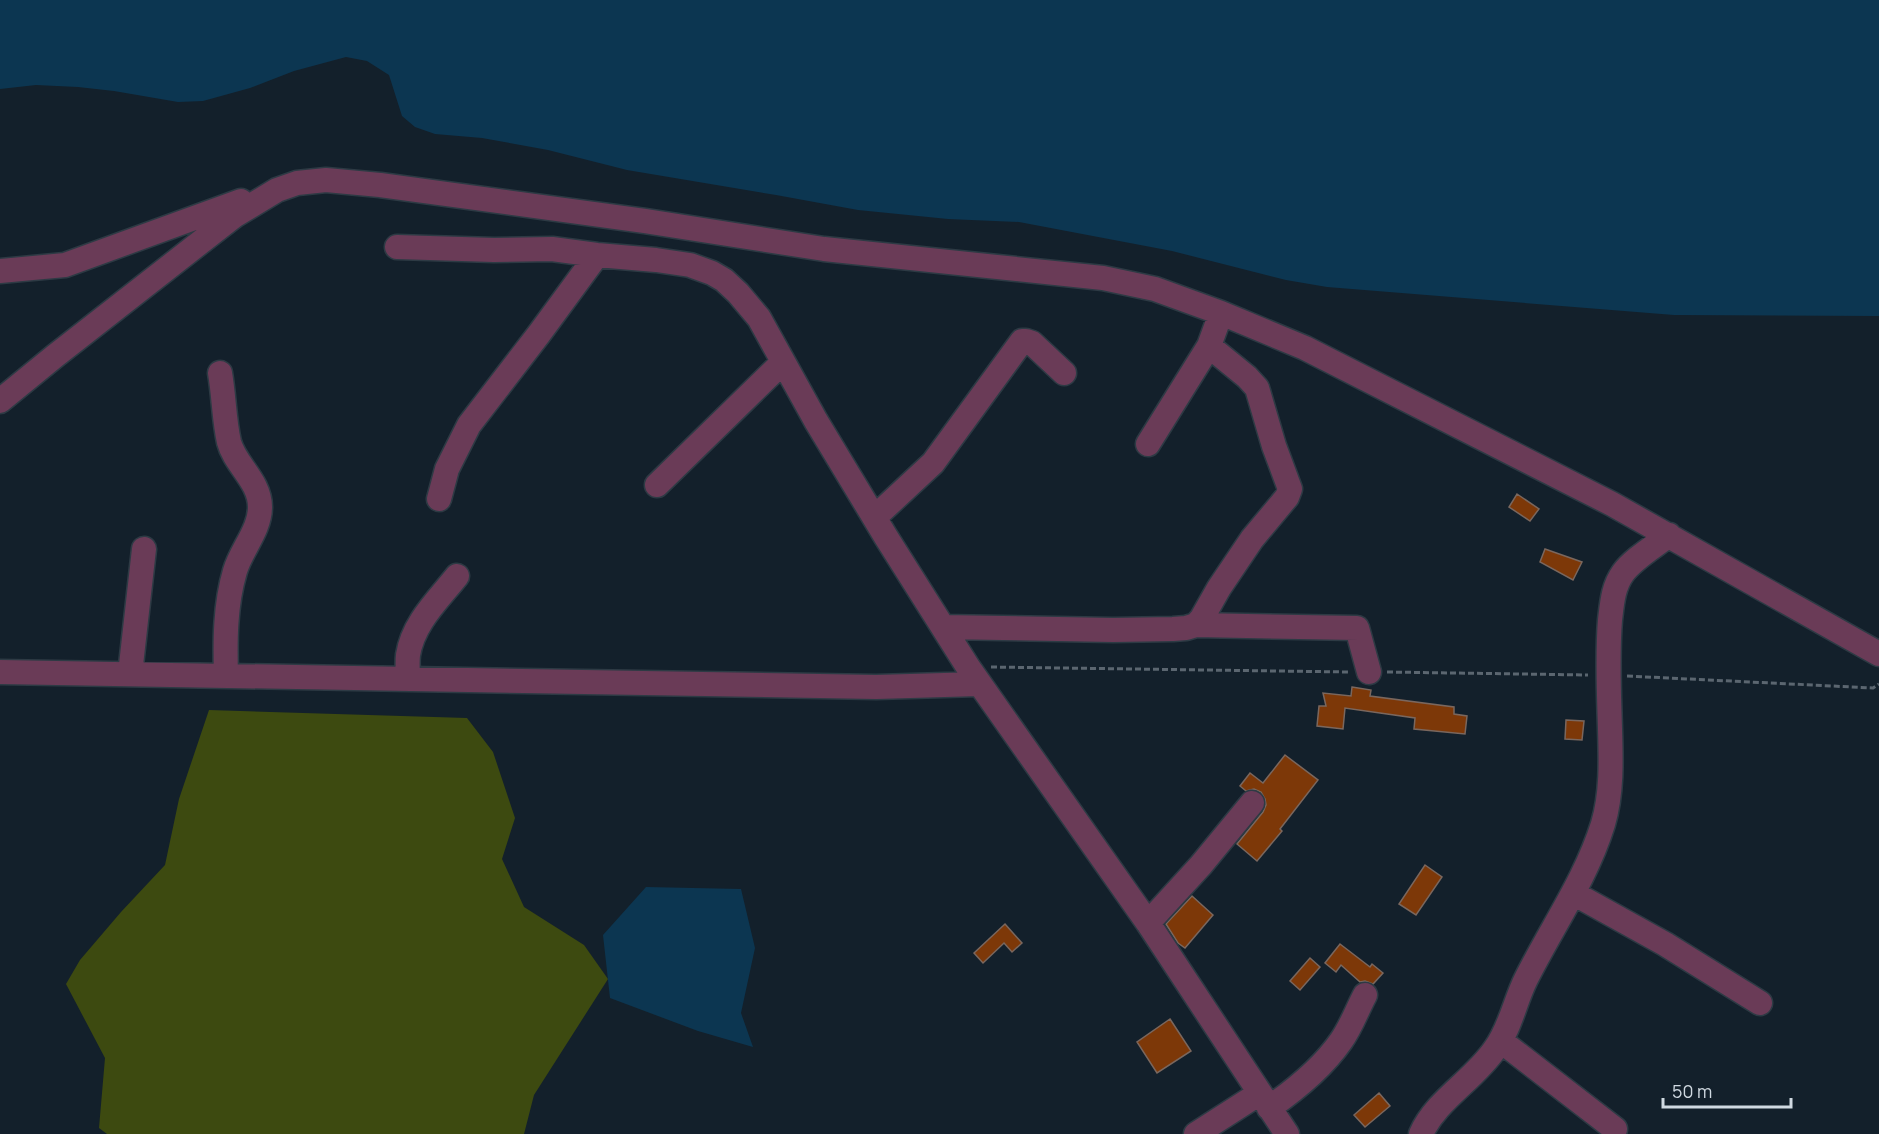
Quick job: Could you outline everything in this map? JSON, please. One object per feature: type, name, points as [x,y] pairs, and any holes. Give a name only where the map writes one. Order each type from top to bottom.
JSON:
[{"type":"street","points":[[0,401],[205,238],[254,202],[297,183],[326,180],[380,185],[645,221],[824,249],[1103,278],[1155,289],[1221,313],[1305,348],[1612,504],[1879,654]]},
{"type":"street","points":[[0,271],[65,265],[233,203],[254,202]]},
{"type":"street","points":[[397,247],[552,249],[656,260],[690,265],[712,273],[738,292],[759,318],[875,517],[973,675],[1148,922],[1271,1118]]},
{"type":"street","points":[[439,499],[447,469],[469,425],[597,255]]},
{"type":"street","points":[[1148,444],[1209,346],[1221,313]]},
{"type":"street","points":[[875,517],[933,463],[1022,341],[1032,344],[1064,373]]},
{"type":"street","points":[[1196,625],[1252,538],[1287,496],[1290,489],[1274,446],[1257,388],[1209,346]]},
{"type":"street","points":[[657,485],[783,362]]},
{"type":"street","points":[[220,374],[229,441],[235,456],[252,480],[260,507],[257,522],[236,568],[230,588],[227,605],[226,676]]},
{"type":"street","points":[[1421,1134],[1426,1123],[1441,1105],[1473,1076],[1501,1041],[1524,982],[1573,893],[1592,851],[1607,805],[1611,754],[1608,675],[1612,597],[1616,584],[1624,571],[1669,535]]},
{"type":"street","points":[[130,674],[144,549]]},
{"type":"street","points":[[408,679],[408,655],[416,630],[423,617],[458,576]]},
{"type":"street","points":[[943,627],[1113,630],[1173,629],[1196,625],[1358,628],[1369,672]]},
{"type":"street","points":[[0,672],[876,687],[973,675]]},
{"type":"street","points":[[1148,922],[1201,865],[1252,803]]},
{"type":"street","points":[[1573,893],[1665,944],[1760,1003]]},
{"type":"street","points":[[1196,1134],[1271,1118],[1291,1093],[1335,1050],[1365,995]]},
{"type":"street","points":[[1501,1041],[1614,1129]]},
{"type":"path","points":[[973,675],[1369,672],[1608,675],[1874,688],[1879,684]]},
{"type":"green space","points":[[209,710],[467,718],[493,752],[515,818],[502,859],[524,907],[584,945],[608,979],[534,1095],[524,1134],[107,1134],[99,1128],[105,1058],[66,984],[80,960],[165,865],[179,799]]},
{"type":"water","points":[[0,0],[1879,0],[1879,316],[1674,315],[1327,287],[1286,280],[1172,251],[1019,222],[948,219],[858,210],[627,170],[548,150],[482,138],[435,134],[415,127],[402,116],[389,75],[367,61],[346,57],[294,71],[250,88],[203,101],[178,102],[78,87],[36,85],[0,89]]},
{"type":"water","points":[[646,887],[741,889],[755,948],[741,1013],[753,1047],[698,1031],[610,998],[603,935]]},
{"type":"building","points":[[1517,494],[1539,509],[1530,521],[1509,507]]},
{"type":"building","points":[[1545,549],[1582,562],[1573,580],[1540,562]]},
{"type":"building","points":[[1352,687],[1371,690],[1370,696],[1454,707],[1454,714],[1467,716],[1465,734],[1414,729],[1415,718],[1345,708],[1343,729],[1317,726],[1319,706],[1326,706],[1323,693],[1351,696]]},
{"type":"building","points":[[1566,720],[1584,721],[1582,740],[1565,739]]},
{"type":"building","points":[[1285,755],[1318,780],[1280,829],[1282,831],[1257,861],[1237,844],[1263,812],[1266,805],[1265,799],[1261,792],[1254,789],[1246,791],[1240,786],[1250,773],[1263,783]]},
{"type":"building","points":[[1425,865],[1442,877],[1416,915],[1399,904]]},
{"type":"building","points":[[1192,896],[1213,915],[1185,948],[1178,943],[1166,924]]},
{"type":"building","points":[[1005,924],[1022,943],[1012,952],[1004,943],[983,963],[974,953]]},
{"type":"building","points":[[1340,944],[1370,967],[1372,964],[1383,973],[1373,984],[1360,982],[1341,965],[1336,972],[1325,963]]},
{"type":"building","points":[[1310,958],[1320,967],[1300,990],[1290,981]]},
{"type":"building","points":[[1170,1019],[1191,1051],[1157,1073],[1137,1042]]},
{"type":"building","points":[[1379,1093],[1390,1106],[1365,1127],[1354,1115]]}]
